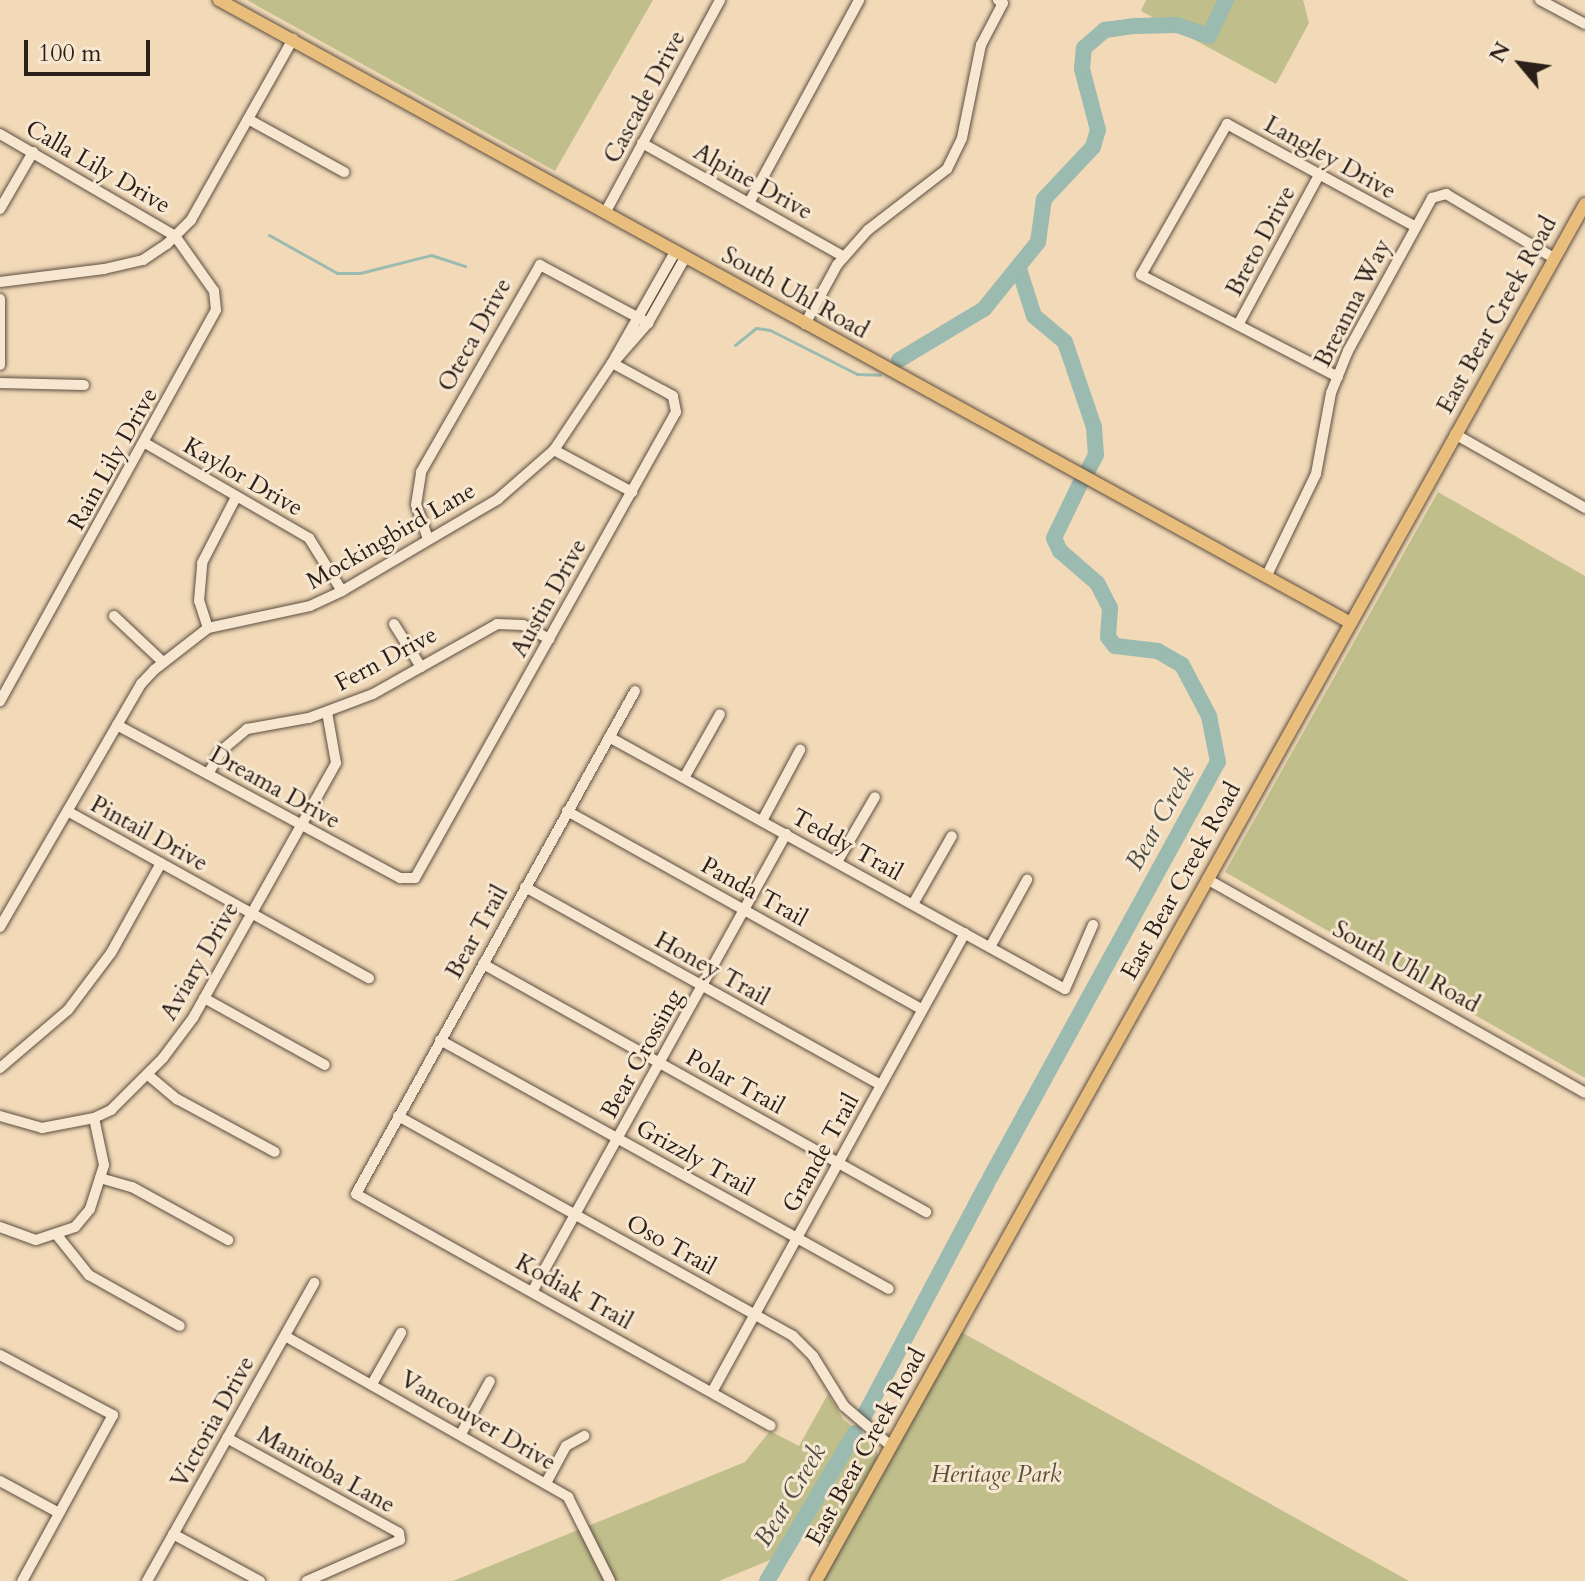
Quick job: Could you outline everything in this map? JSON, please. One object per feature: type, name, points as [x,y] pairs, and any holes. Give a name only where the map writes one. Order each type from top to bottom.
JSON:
[{"type":"main road","name":"South Uhl Road","points":[[219,0],[1351,623]]},
{"type":"main road","name":"East Bear Creek Road","points":[[816,1581],[1585,204]]},
{"type":"street","name":"Cascade Drive","points":[[605,213],[720,0]]},
{"type":"street","points":[[749,203],[859,0]]},
{"type":"street","points":[[1540,0],[1585,24]]},
{"type":"street","points":[[805,324],[844,257],[868,230],[947,169],[962,138],[981,45],[1001,2]]},
{"type":"street","points":[[0,282],[143,260],[175,236],[191,220],[293,39]]},
{"type":"street","points":[[248,119],[344,172]]},
{"type":"street","name":"Langley Drive","points":[[1238,325],[1141,275],[1227,124],[1414,226]]},
{"type":"street","name":"Calla Lily Drive","points":[[0,134],[175,236]]},
{"type":"street","name":"Alpine Drive","points":[[642,143],[844,257]]},
{"type":"street","points":[[0,209],[33,152]]},
{"type":"street","name":"Breto Drive","points":[[1238,325],[1319,175]]},
{"type":"street","name":"Breanna Way","points":[[1266,577],[1316,474],[1338,377],[1414,226],[1432,198],[1446,194],[1554,258]]},
{"type":"street","name":"Rain Lily Drive","points":[[0,701],[216,310],[214,291],[175,236]]},
{"type":"street","name":"Mockingbird Lane","points":[[0,927],[141,684],[163,662],[208,628],[310,606],[342,591],[498,499],[554,450],[643,320],[680,255]]},
{"type":"street","name":"Oteca Drive","points":[[428,539],[416,505],[421,472],[540,265],[643,320]]},
{"type":"street","points":[[0,299],[0,365]]},
{"type":"street","points":[[1238,325],[1338,377]]},
{"type":"street","name":"Austin Drive","points":[[415,878],[632,492],[677,403],[612,363]]},
{"type":"street","points":[[0,383],[84,385]]},
{"type":"street","points":[[1455,434],[1585,508]]},
{"type":"street","name":"Kaylor Drive","points":[[145,443],[309,538],[342,591]]},
{"type":"street","points":[[554,450],[632,492]]},
{"type":"street","points":[[208,628],[199,601],[202,563],[236,497]]},
{"type":"street","points":[[114,616],[163,662]]},
{"type":"street","points":[[394,624],[421,667]]},
{"type":"street","name":"Fern Drive","points":[[208,774],[222,750],[247,729],[327,712],[421,667],[497,624],[523,625],[549,639]]},
{"type":"street","name":"Bear Trail","points":[[356,1194],[635,691]]},
{"type":"street","name":"Aviary Drive","points":[[0,1116],[42,1128],[94,1118],[111,1110],[148,1075],[204,998],[336,763],[327,712]]},
{"type":"street","points":[[684,778],[720,714]]},
{"type":"street","name":"Dreama Drive","points":[[117,725],[400,878],[415,878]]},
{"type":"street","name":"Teddy Trail","points":[[609,737],[1065,989],[1093,925]]},
{"type":"street","points":[[762,821],[800,750]]},
{"type":"street","points":[[837,862],[875,797]]},
{"type":"street","name":"Panda Trail","points":[[567,811],[922,1009]]},
{"type":"street","name":"Pintail Drive","points":[[69,812],[369,978]]},
{"type":"street","name":"Bear Crossing","points":[[532,1292],[786,834]]},
{"type":"street","points":[[913,904],[952,836]]},
{"type":"street","points":[[0,1068],[68,1010],[111,953],[161,863]]},
{"type":"street","name":"South Uhl Road","points":[[1207,879],[1585,1093]]},
{"type":"street","points":[[990,947],[1027,880]]},
{"type":"street","name":"Honey Trail","points":[[525,887],[881,1085]]},
{"type":"street","name":"Grande Trail","points":[[712,1392],[965,933]]},
{"type":"street","name":"Polar Trail","points":[[483,964],[926,1212]]},
{"type":"street","points":[[204,998],[325,1065]]},
{"type":"street","name":"Grizzly Trail","points":[[440,1040],[889,1289]]},
{"type":"street","points":[[148,1075],[177,1099],[275,1152]]},
{"type":"street","name":"Oso Trail","points":[[398,1116],[793,1336],[813,1356],[844,1406],[891,1446]]},
{"type":"street","points":[[0,1227],[36,1240],[75,1227],[90,1209],[104,1165],[94,1118]]},
{"type":"street","points":[[100,1178],[132,1187],[228,1240]]},
{"type":"street","name":"Kodiak Trail","points":[[356,1194],[771,1426]]},
{"type":"street","points":[[56,1234],[89,1275],[180,1326]]},
{"type":"street","name":"Victoria Drive","points":[[147,1581],[314,1283]]},
{"type":"street","points":[[372,1384],[401,1333]]},
{"type":"street","name":"Vancouver Drive","points":[[285,1336],[546,1483],[578,1510],[610,1581]]},
{"type":"street","points":[[0,1355],[113,1415],[22,1581]]},
{"type":"street","points":[[461,1434],[490,1381]]},
{"type":"street","points":[[546,1483],[566,1446],[584,1436]]},
{"type":"street","name":"Manitoba Lane","points":[[227,1438],[389,1527],[400,1540],[307,1581]]},
{"type":"street","points":[[0,1481],[59,1513]]},
{"type":"street","points":[[173,1534],[260,1581]]},
{"type":"green space","points":[[247,0],[653,0],[555,171]]},
{"type":"green space","points":[[1146,0],[1303,0],[1309,23],[1276,84],[1141,11]]},
{"type":"green space","points":[[1438,492],[1585,576],[1585,1078],[1225,872]]},
{"type":"green space","name":"Heritage Park","points":[[954,1328],[1409,1581],[813,1581]]},
{"type":"green space","points":[[828,1394],[843,1419],[875,1444],[878,1457],[829,1543],[798,1527],[775,1558],[719,1581],[453,1581],[745,1462],[770,1431],[799,1446]]},
{"type":"waterway","name":"Bear Creek","points":[[899,360],[984,309],[1038,242],[1044,199],[1093,147],[1098,130],[1082,69],[1084,48],[1105,30],[1135,26],[1177,25],[1209,36],[1226,0]]},
{"type":"waterway","points":[[269,235],[337,273],[360,273],[431,255],[465,266]]},
{"type":"waterway","name":"Bear Creek","points":[[1019,269],[1034,316],[1065,342],[1094,427],[1096,455],[1088,470]]},
{"type":"waterway","points":[[735,345],[756,328],[770,330],[857,374],[880,375]]},
{"type":"waterway","name":"Bear Creek","points":[[990,1178],[1218,762],[1209,716],[1182,665],[1158,651],[1115,646],[1108,637],[1110,608],[1097,583],[1060,551],[1054,538],[1080,484]]},
{"type":"waterway","name":"Bear Creek","points":[[864,1416],[987,1184]]},
{"type":"waterway","name":"Bear Creek","points":[[767,1581],[855,1433]]}]
